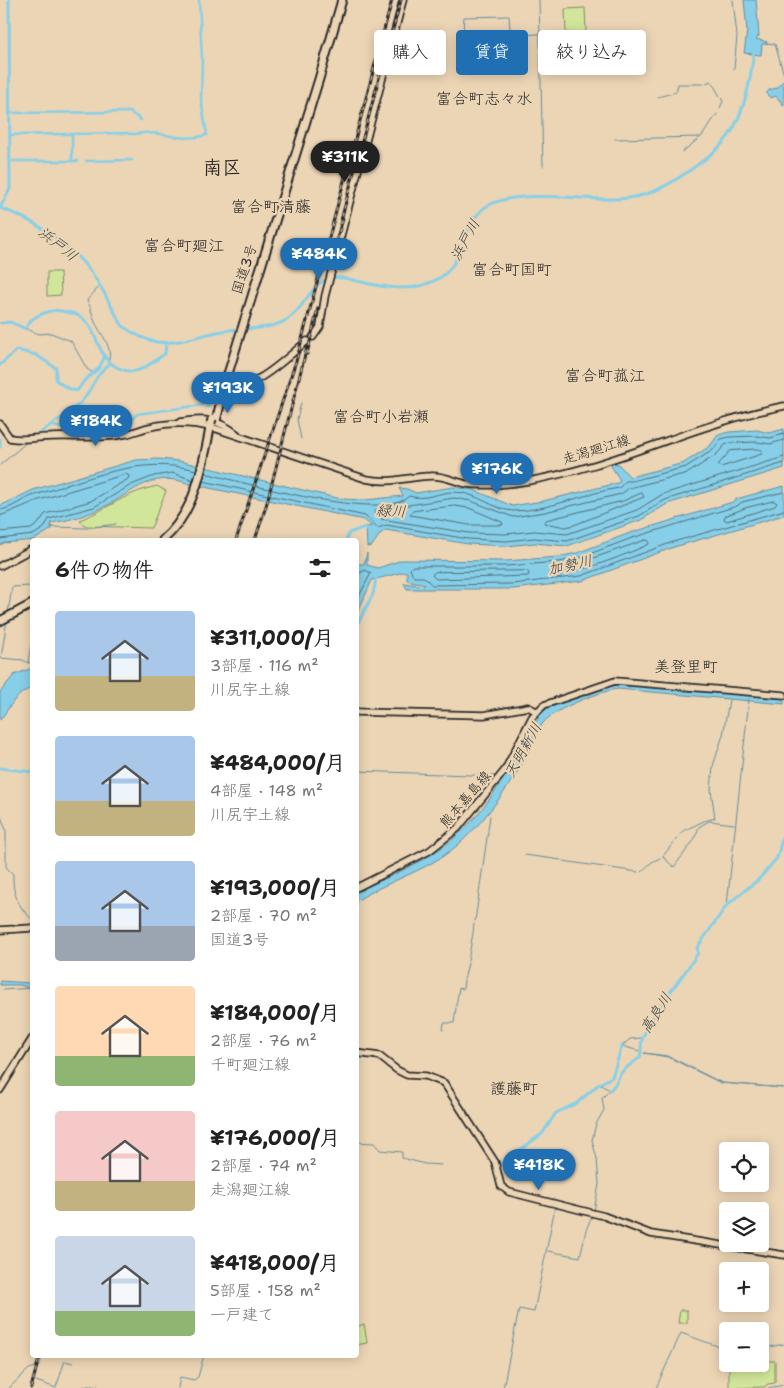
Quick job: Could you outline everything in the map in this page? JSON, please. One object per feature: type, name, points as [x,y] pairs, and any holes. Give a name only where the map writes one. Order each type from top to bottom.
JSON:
[{"type":"highway","name":"国道3号","points":[[169,538],[187,517],[196,492],[222,388],[340,0]]},
{"type":"highway","name":"国道3号","points":[[222,388],[237,337]]},
{"type":"highway","points":[[228,370],[229,382],[236,388]]},
{"type":"highway","name":"国道3号","points":[[165,538],[183,518],[196,492]]},
{"type":"highway","points":[[0,620],[30,604]]},
{"type":"main road","points":[[313,337],[319,330],[332,268],[403,0]]},
{"type":"main road","points":[[222,388],[236,388],[249,381],[307,342]]},
{"type":"main road","name":"走潟廻江線","points":[[170,424],[213,425],[366,479],[392,482],[431,476],[471,485],[529,481],[572,470],[723,422],[784,406]]},
{"type":"main road","name":"走潟廻江線","points":[[170,424],[203,419],[224,424],[241,436]]},
{"type":"main road","points":[[0,424],[10,438],[28,440],[52,437],[120,436],[150,426],[170,424]]},
{"type":"main road","points":[[0,566],[30,550]]},
{"type":"main road","points":[[359,712],[489,715],[525,707],[532,707],[536,711],[544,705],[615,681],[784,695]]},
{"type":"main road","name":"熊本嘉島線","points":[[359,886],[429,851],[458,828],[505,770],[536,711]]},
{"type":"main road","points":[[0,930],[30,928]]},
{"type":"main road","points":[[0,1090],[30,1042]]},
{"type":"main road","points":[[359,1053],[379,1056],[402,1073],[426,1076],[444,1083],[495,1162],[499,1183],[508,1192],[540,1202],[604,1216],[650,1234],[784,1255]]},
{"type":"green space","points":[[585,8],[586,30],[566,30],[565,9]]},
{"type":"green space","points":[[47,272],[60,272],[61,295],[47,296]]},
{"type":"green space","points":[[157,486],[166,491],[151,528],[86,526],[80,520],[135,493]]},
{"type":"green space","points":[[680,1310],[687,1310],[687,1323],[678,1323]]},
{"type":"green space","points":[[364,1324],[367,1343],[359,1344],[359,1326]]},
{"type":"green space","points":[[769,1361],[775,1361],[775,1383],[764,1387],[729,1388],[729,1372],[769,1372]]},
{"type":"water","points":[[744,0],[756,0],[759,36],[756,39],[767,42],[762,44],[761,55],[744,53],[747,31]]},
{"type":"water","points":[[784,80],[784,106],[776,96],[771,98],[766,94],[769,90],[777,88]]},
{"type":"water","name":"緑川","points":[[784,429],[784,468],[667,504],[641,520],[567,546],[534,543],[507,546],[468,544],[386,530],[380,534],[372,546],[367,547],[366,527],[372,526],[364,520],[175,480],[162,479],[140,486],[90,513],[51,523],[52,529],[37,538],[0,545],[0,506],[33,490],[136,460],[159,459],[179,461],[341,499],[365,500],[403,496],[399,488],[416,493],[453,487],[474,490],[512,506],[543,501],[618,483],[620,480],[611,466],[613,463],[618,464],[630,477],[684,463],[710,446],[718,435],[729,432],[757,430],[769,433]]},
{"type":"water","name":"加勢川","points":[[784,486],[784,515],[674,547],[582,581],[513,589],[407,589],[404,583],[424,586],[425,584],[407,580],[407,572],[404,572],[372,580],[359,609],[359,564],[364,564],[367,553],[367,565],[378,568],[402,560],[506,561],[558,557],[577,553],[630,533],[736,501],[736,499]]},
{"type":"water","points":[[30,669],[30,689],[17,697],[0,720],[0,692],[14,675]]},
{"type":"water","name":"天明新川","points":[[617,683],[784,697],[784,704],[618,689],[578,701],[557,712],[543,723],[525,759],[508,786],[482,820],[463,840],[430,864],[359,899],[359,891],[419,862],[455,837],[485,806],[541,713],[558,702]]},
{"type":"water","points":[[0,981],[29,983],[30,988],[20,985],[0,985]]},
{"type":"water","points":[[644,1053],[668,1056],[722,1083],[784,1088],[721,1083],[668,1057]]},
{"type":"waterway","points":[[0,208],[10,189],[9,0]]},
{"type":"waterway","points":[[10,135],[146,133],[191,138],[207,135],[201,99],[202,58],[199,0]]},
{"type":"waterway","points":[[539,0],[543,166]]},
{"type":"waterway","points":[[733,0],[737,36],[734,69]]},
{"type":"waterway","points":[[463,30],[464,17],[509,16],[510,29],[513,30]]},
{"type":"waterway","points":[[528,35],[538,34]]},
{"type":"waterway","points":[[766,43],[775,44],[784,75]]},
{"type":"waterway","name":"浜戸川","points":[[0,208],[38,226],[74,253],[97,281],[122,325],[143,338],[165,343],[182,341],[215,332],[272,326],[294,315],[313,290],[324,280],[330,278],[337,277],[379,286],[411,288],[421,286],[441,277],[456,260],[475,218],[491,204],[519,197],[603,199],[636,197],[670,183],[710,155],[730,134],[745,99],[754,50]]},
{"type":"waterway","points":[[706,83],[711,81],[723,101],[720,108]]},
{"type":"waterway","points":[[658,97],[676,92],[678,84],[704,84]]},
{"type":"waterway","points":[[10,113],[130,112],[141,120]]},
{"type":"waterway","points":[[682,152],[702,136],[717,114]]},
{"type":"waterway","points":[[72,136],[72,161]]},
{"type":"waterway","points":[[615,139],[700,137]]},
{"type":"waterway","points":[[86,161],[132,160]]},
{"type":"waterway","points":[[13,161],[78,161]]},
{"type":"waterway","points":[[99,287],[87,300],[95,322],[108,346],[108,362]]},
{"type":"waterway","points":[[3,323],[10,322],[26,329],[33,319],[49,311],[66,312],[78,316],[87,322],[107,359],[115,366],[128,371],[143,369],[165,354],[166,342]]},
{"type":"waterway","points":[[26,329],[39,334],[51,333],[71,341],[87,369],[93,373]]},
{"type":"waterway","points":[[0,365],[17,350],[36,355],[56,368],[56,380],[67,388],[77,391],[84,381],[99,368],[104,358]]},
{"type":"waterway","points":[[35,437],[82,401],[100,373],[110,364]]},
{"type":"waterway","points":[[206,407],[208,407],[212,395],[216,393]]},
{"type":"waterway","points":[[301,403],[297,419],[301,439]]},
{"type":"waterway","points":[[122,429],[137,414],[202,405]]},
{"type":"waterway","points":[[50,425],[81,433],[119,430]]},
{"type":"waterway","points":[[0,439],[0,447]]},
{"type":"waterway","points":[[0,465],[27,442]]},
{"type":"waterway","points":[[50,527],[87,528],[116,524]]},
{"type":"waterway","points":[[347,538],[349,533],[366,527]]},
{"type":"waterway","points":[[359,621],[373,594],[377,574]]},
{"type":"waterway","points":[[8,613],[12,587],[30,586]]},
{"type":"waterway","points":[[1,658],[7,620]]},
{"type":"waterway","points":[[28,662],[30,650]]},
{"type":"waterway","points":[[0,658],[30,662]]},
{"type":"waterway","points":[[727,905],[749,699]]},
{"type":"waterway","points":[[663,856],[683,831],[715,818],[711,790],[713,766],[723,735],[729,700]]},
{"type":"waterway","points":[[0,768],[30,772]]},
{"type":"waterway","name":"天明新川","points":[[359,771],[498,776]]},
{"type":"waterway","points":[[0,814],[6,830],[6,867],[13,874],[17,899],[30,917]]},
{"type":"waterway","points":[[488,830],[490,816]]},
{"type":"waterway","points":[[663,857],[674,867],[694,840],[699,827],[709,821],[734,824]]},
{"type":"waterway","points":[[475,921],[488,831]]},
{"type":"waterway","name":"高良川","points":[[610,1090],[621,1073],[640,1057],[642,1039],[648,1026],[698,953],[697,948],[727,905],[759,879],[777,858],[784,832]]},
{"type":"waterway","points":[[525,855],[561,860]]},
{"type":"waterway","points":[[641,872],[652,862],[660,858]]},
{"type":"waterway","points":[[563,861],[638,872]]},
{"type":"waterway","points":[[473,932],[474,924]]},
{"type":"waterway","points":[[468,961],[473,933]]},
{"type":"waterway","points":[[465,976],[468,963]]},
{"type":"waterway","points":[[463,989],[464,980]]},
{"type":"waterway","points":[[3,990],[30,988]]},
{"type":"waterway","points":[[456,1006],[459,988],[462,989]]},
{"type":"waterway","points":[[443,1030],[444,1023],[454,1023],[456,1008]]},
{"type":"waterway","name":"高良川","points":[[639,1051],[622,1046],[630,1039],[642,1038]]},
{"type":"waterway","name":"高良川","points":[[500,1164],[542,1134],[556,1113],[577,1103],[599,1084],[612,1077],[622,1046]]},
{"type":"waterway","points":[[594,1211],[599,1184],[597,1159],[592,1140],[596,1124],[604,1110],[602,1098],[610,1090],[599,1084]]},
{"type":"waterway","points":[[359,1142],[374,1143],[380,1150],[402,1152],[402,1158],[425,1164],[441,1165]]},
{"type":"waterway","points":[[503,1388],[519,1309],[534,1312],[555,1207]]},
{"type":"waterway","points":[[548,1251],[580,1257],[586,1230],[592,1216]]},
{"type":"waterway","points":[[656,1388],[681,1333],[719,1347]]},
{"type":"waterway","points":[[769,1347],[784,1344]]},
{"type":"waterway","points":[[9,1388],[29,1369],[39,1366],[42,1358]]},
{"type":"waterway","points":[[178,1388],[180,1377],[194,1380],[198,1377],[203,1358]]},
{"type":"waterway","points":[[62,1369],[65,1361],[73,1363]]},
{"type":"waterway","points":[[56,1387],[62,1370]]},
{"type":"waterway","points":[[36,1381],[56,1388]]},
{"type":"waterway","points":[[79,1388],[98,1384]]},
{"type":"waterway","points":[[768,1388],[784,1385]]},
{"type":"railway","points":[[237,538],[297,358],[392,0]]},
{"type":"railway","points":[[393,30],[401,0]]},
{"type":"railway","points":[[340,224],[380,75]]},
{"type":"railway","points":[[332,255],[343,219]]},
{"type":"railway","points":[[307,354],[318,308]]},
{"type":"railway","points":[[256,538],[266,506],[307,347]]},
{"type":"railway","points":[[31,1388],[39,1358]]},
{"type":"district","name":"富合町志々水","points":[[484,98]]},
{"type":"district","name":"南区","points":[[222,167]]},
{"type":"district","name":"富合町清藤","points":[[271,206]]},
{"type":"district","name":"富合町廻江","points":[[184,245]]},
{"type":"district","name":"富合町国町","points":[[512,269]]},
{"type":"district","name":"富合町菰江","points":[[605,375]]},
{"type":"district","name":"富合町小岩瀬","points":[[381,416]]},
{"type":"district","name":"美登里町","points":[[686,666]]},
{"type":"district","name":"護藤町","points":[[514,1088]]}]
